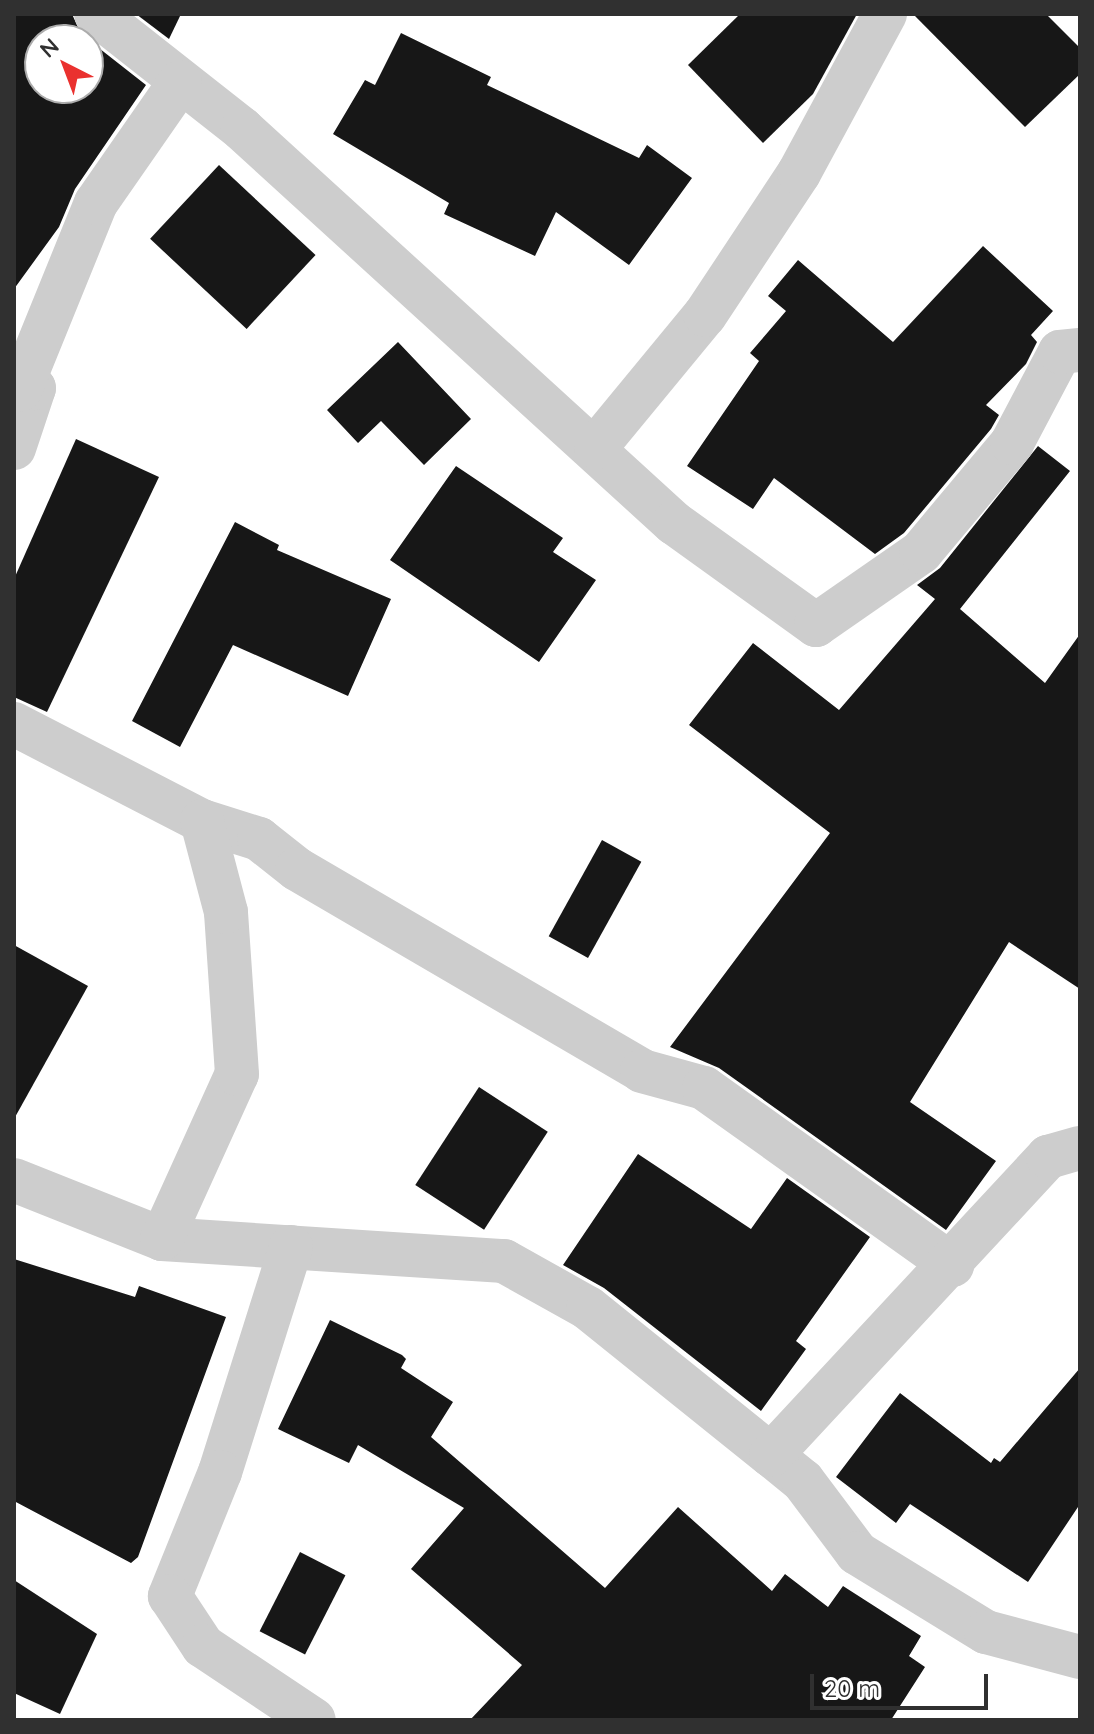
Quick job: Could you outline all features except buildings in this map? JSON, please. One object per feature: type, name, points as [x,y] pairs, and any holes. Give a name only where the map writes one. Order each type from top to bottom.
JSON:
[{"type":"street","points":[[96,14],[242,129],[596,447],[674,523],[816,625],[921,552],[1012,443],[1060,352],[1080,350]]},
{"type":"street","points":[[596,447],[705,315],[799,173],[885,14]]},
{"type":"street","points":[[14,448],[34,388],[17,387],[96,203],[180,82]]},
{"type":"street","points":[[14,724],[202,821],[259,839],[297,869],[642,1071],[704,1088],[952,1265]]},
{"type":"street","points":[[162,1239],[237,1074],[226,912],[202,821]]},
{"type":"street","points":[[771,1455],[952,1265],[1048,1157],[1080,1148]]},
{"type":"street","points":[[14,1180],[162,1239],[504,1261],[588,1308],[803,1481],[857,1553],[986,1632],[1080,1657]]},
{"type":"street","points":[[291,1247],[220,1472],[170,1596],[203,1646],[314,1720]]}]
